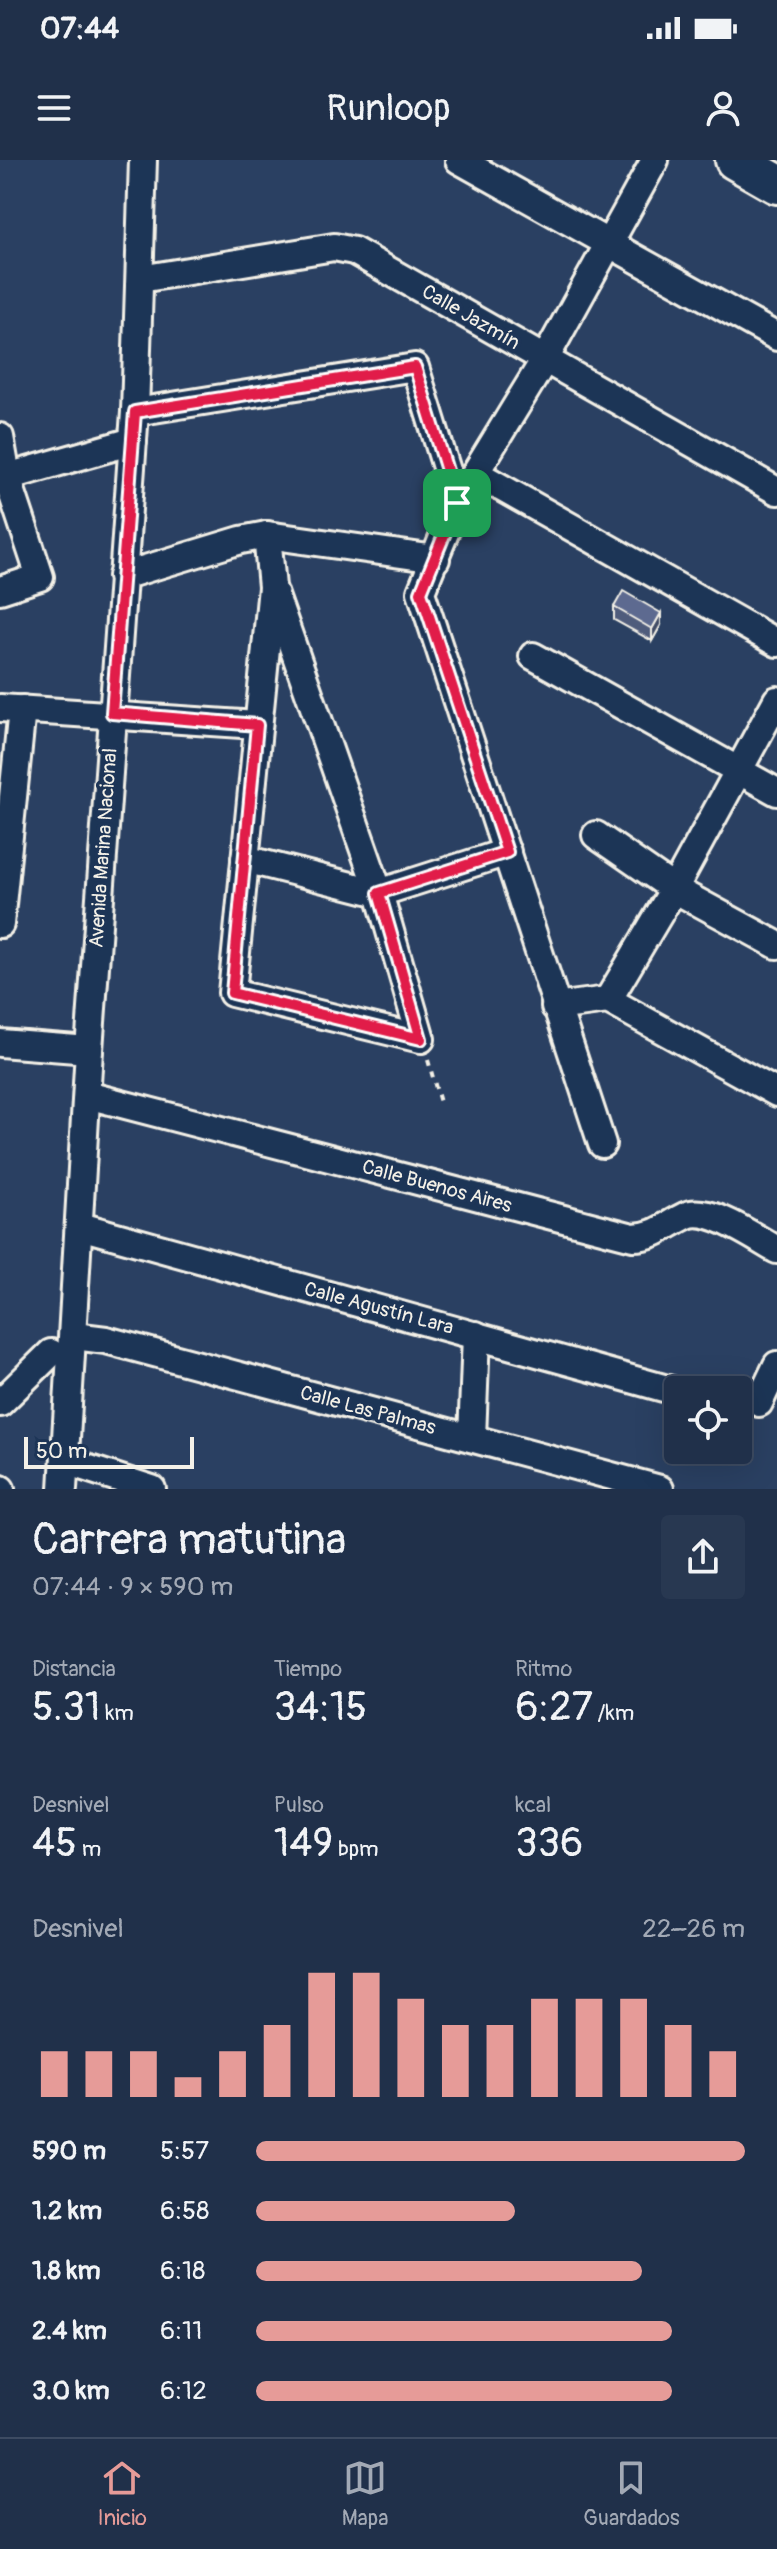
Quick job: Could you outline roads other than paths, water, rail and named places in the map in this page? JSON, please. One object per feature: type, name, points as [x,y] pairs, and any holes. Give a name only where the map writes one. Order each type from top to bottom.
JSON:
[{"type":"main road","points":[[735,160],[777,184]]},
{"type":"street","name":"Avenida Marina Nacional","points":[[63,1489],[89,1050],[135,412],[143,160]]},
{"type":"street","points":[[459,160],[777,337]]},
{"type":"street","points":[[602,1144],[421,592],[457,503],[612,243],[655,160]]},
{"type":"street","name":"Calle Jazmín","points":[[140,279],[334,247],[354,251],[777,491]]},
{"type":"street","points":[[135,412],[415,367],[457,503]]},
{"type":"street","points":[[0,437],[4,478],[40,577],[0,590]]},
{"type":"street","points":[[4,478],[133,441]]},
{"type":"street","points":[[477,474],[777,643]]},
{"type":"street","points":[[122,576],[267,535],[436,559]]},
{"type":"street","points":[[267,535],[272,587],[232,993],[421,1039],[379,893],[272,587]]},
{"type":"street","points":[[533,656],[777,792]]},
{"type":"street","points":[[608,1000],[674,889],[777,700]]},
{"type":"street","points":[[0,924],[11,708],[257,725]]},
{"type":"street","points":[[596,835],[674,889],[777,945]]},
{"type":"street","points":[[245,859],[379,893],[507,852]]},
{"type":"street","points":[[555,1007],[608,1000],[777,1093]]},
{"type":"street","points":[[0,1043],[89,1050]]},
{"type":"street","name":"Calle Buenos Aires","points":[[87,1095],[633,1237],[658,1233],[686,1215],[708,1213],[777,1250]]},
{"type":"street","name":"Calle Agustín Lara","points":[[80,1226],[664,1388]]},
{"type":"street","points":[[472,1438],[476,1335]]},
{"type":"street","name":"Calle Las Palmas","points":[[74,1336],[106,1340],[660,1489]]},
{"type":"street","points":[[0,1403],[51,1353]]},
{"type":"street","points":[[758,1404],[777,1365]]},
{"type":"street","points":[[65,1461],[152,1489]]}]
